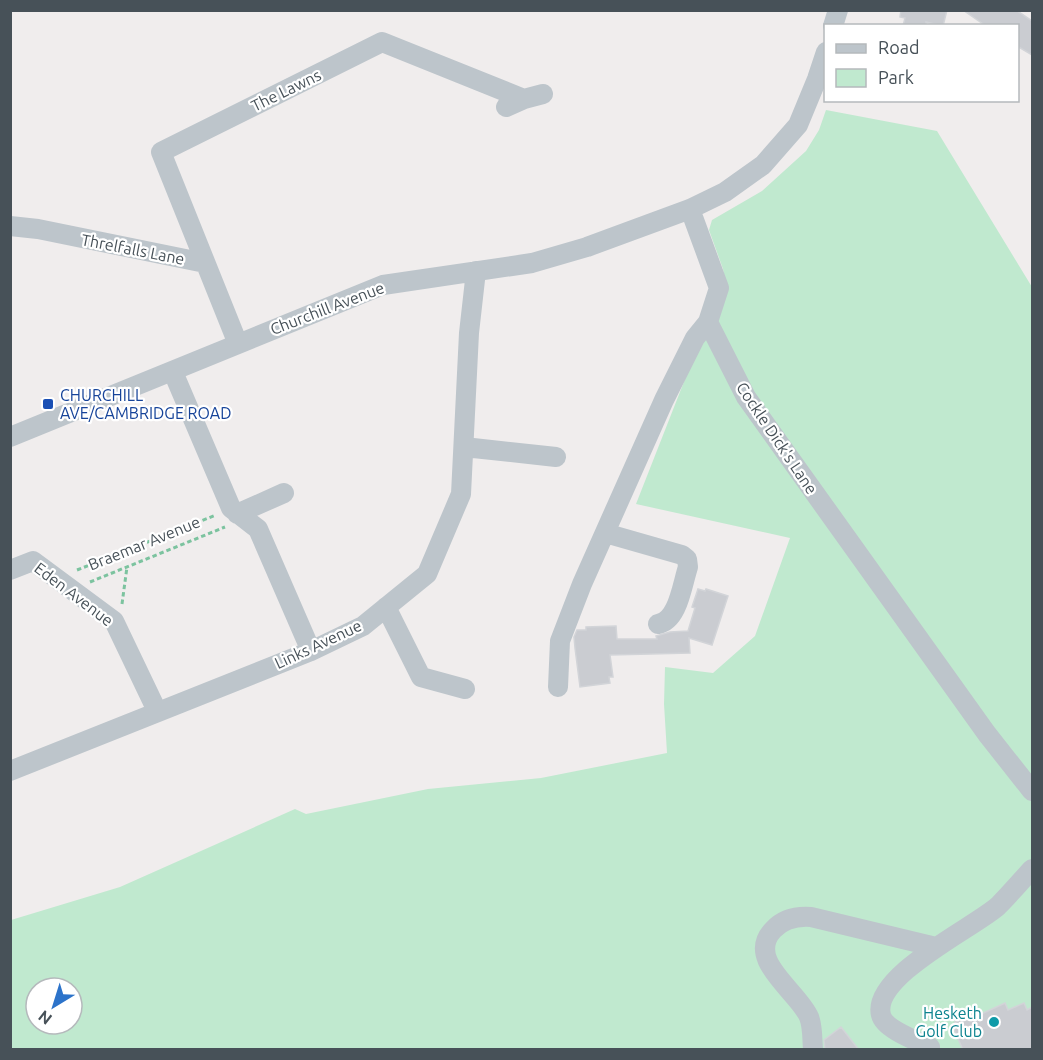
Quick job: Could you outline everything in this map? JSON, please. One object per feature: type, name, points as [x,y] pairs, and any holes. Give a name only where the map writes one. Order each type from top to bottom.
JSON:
[{"type":"street","name":"The Lawns","points":[[205,263],[161,152],[382,42],[524,100]]},
{"type":"street","points":[[558,687],[560,641],[582,584],[664,400],[695,338],[708,322],[718,288],[690,209],[725,192],[763,165],[798,125],[824,55]]},
{"type":"street","name":"Churchill Avenue","points":[[10,438],[382,285],[532,263],[587,247],[690,209]]},
{"type":"street","name":"Threlfalls Lane","points":[[10,226],[205,263],[238,344]]},
{"type":"street","name":"Links Avenue","points":[[10,771],[311,651],[363,626],[427,574],[461,494],[469,333],[476,271]]},
{"type":"street","name":"Cockle Dick's Lane","points":[[708,322],[746,398],[987,734],[1032,791]]},
{"type":"street","points":[[173,372],[237,514],[258,529],[311,651]]},
{"type":"street","points":[[464,447],[556,457]]},
{"type":"street","points":[[237,514],[284,493]]},
{"type":"street","points":[[605,533],[682,555],[687,559],[688,567],[673,616],[664,623],[658,624]]},
{"type":"street","name":"Eden Avenue","points":[[10,570],[33,561],[114,621],[157,711]]},
{"type":"street","points":[[386,607],[421,677],[465,689]]},
{"type":"street","points":[[930,1047],[892,1028],[883,1020],[881,1002],[898,978],[936,947],[997,907],[1032,868]]},
{"type":"street","points":[[813,1049],[812,1028],[808,1014],[766,959],[765,944],[768,935],[775,927],[791,918],[811,917],[936,947]]},
{"type":"path","name":"Braemar Avenue","points":[[237,514],[127,567],[81,586],[68,587],[64,575],[237,514]]},
{"type":"path","name":"Braemar Avenue","points":[[114,621],[120,616],[127,567]]},
{"type":"green space","name":"Hesketh Golf Club","points":[[826,110],[937,131],[1032,287],[1032,1049],[11,1050],[11,920],[120,887],[295,809],[306,814],[428,789],[541,778],[667,753],[664,704],[665,667],[713,673],[755,636],[790,538],[636,504],[698,346],[727,294],[723,269],[709,230],[712,220],[762,191],[806,151],[819,130]]},
{"type":"building","points":[[901,10],[947,10],[944,24],[926,22],[926,24],[904,24],[905,18],[900,17]]},
{"type":"building","points":[[963,10],[1016,10],[1032,21],[1032,55],[1019,47],[1019,24],[983,24]]},
{"type":"building","points":[[698,589],[705,591],[706,589],[728,596],[712,645],[689,638],[690,653],[610,655],[613,677],[609,677],[610,683],[580,687],[574,637],[577,630],[586,630],[586,627],[616,626],[617,639],[657,639],[656,636],[670,632],[688,631]]},
{"type":"building","name":"Hesketh Golf Club","points":[[1005,1003],[1008,1010],[1024,1003],[1027,1010],[1032,1007],[1032,1050],[963,1050],[953,1027],[957,1017],[977,1016]]},
{"type":"building","points":[[841,1027],[859,1050],[825,1050],[824,1040]]},
{"type":"place","name":"CHURCHILL AVE/CAMBRIDGE ROAD","points":[[48,404]]},
{"type":"place","name":"Hesketh Golf Club","points":[[994,1022]]}]
